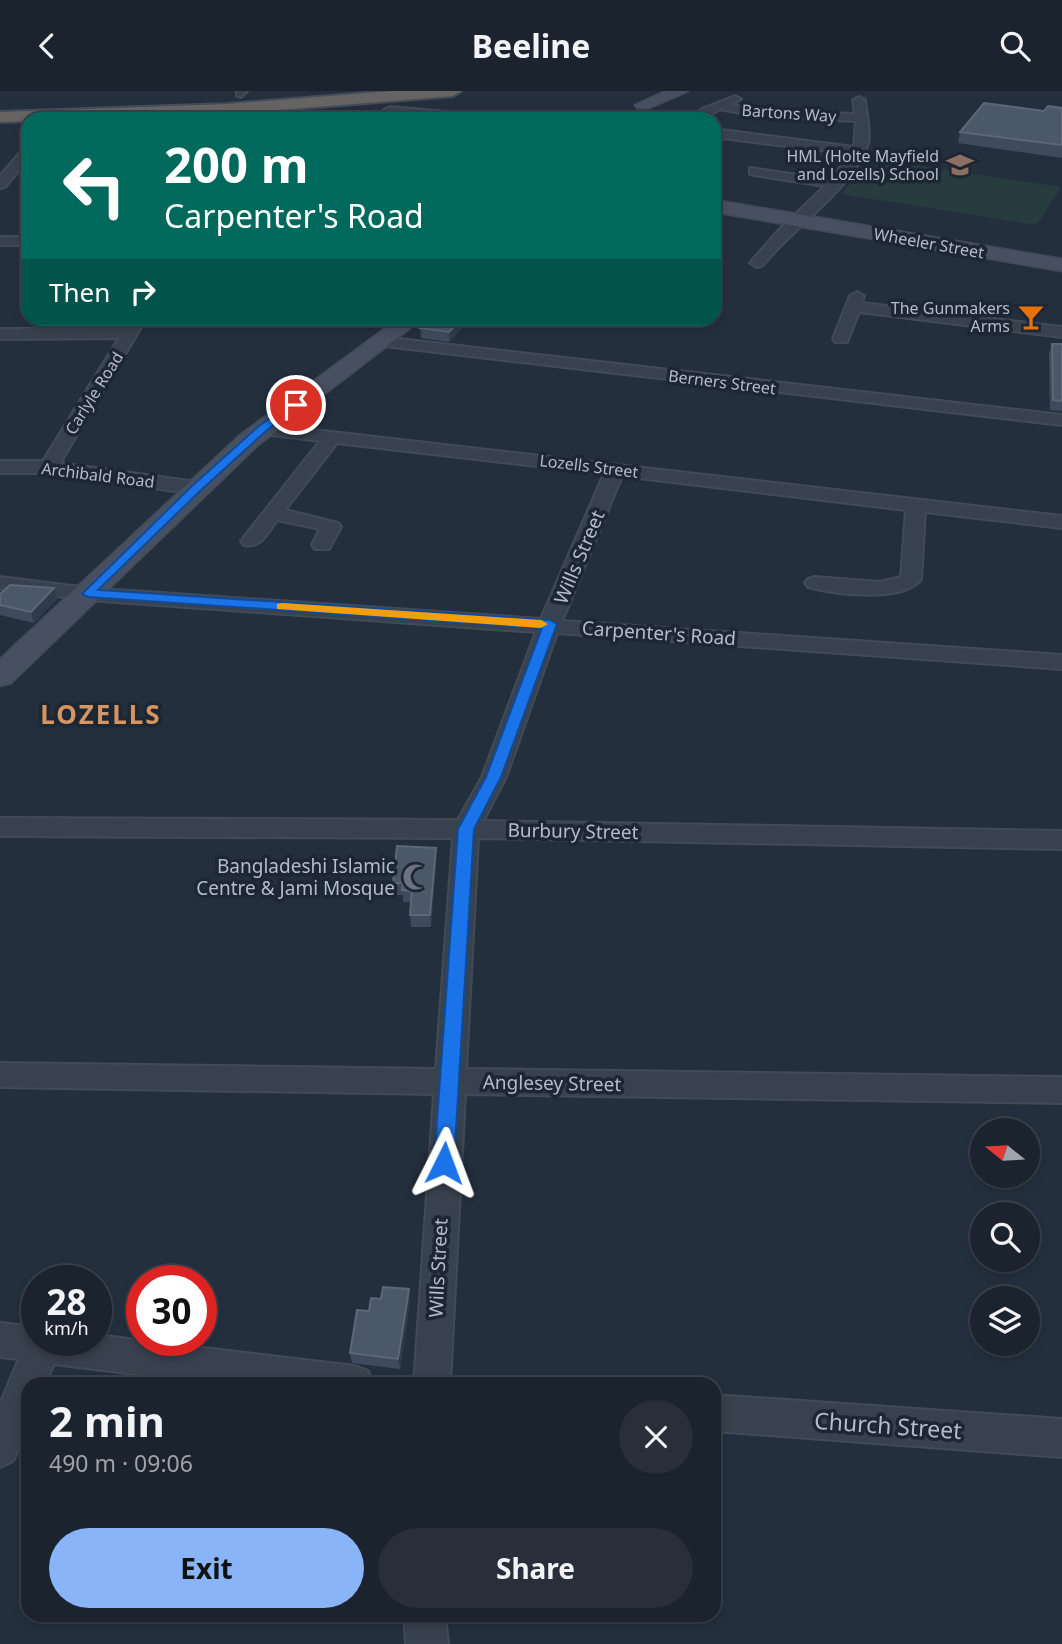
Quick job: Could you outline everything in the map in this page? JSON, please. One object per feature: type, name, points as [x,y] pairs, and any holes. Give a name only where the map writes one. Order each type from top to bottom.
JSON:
[{"type":"highway","points":[[224,110],[252,97],[338,91]]},
{"type":"highway","points":[[0,108],[182,105],[224,110],[386,91]]},
{"type":"highway","points":[[173,112],[453,91]]},
{"type":"highway","points":[[300,104],[336,106],[474,92]]},
{"type":"highway","points":[[0,119],[21,118]]},
{"type":"highway","points":[[0,119],[21,120]]},
{"type":"main road","points":[[638,112],[657,91]]},
{"type":"main road","points":[[643,105],[680,91]]},
{"type":"main road","name":"Wheeler Street","points":[[721,206],[1062,262]]},
{"type":"main road","name":"Wheeler Street","points":[[796,219],[1027,253],[1062,262]]},
{"type":"main road","points":[[0,677],[196,488],[262,429],[383,342],[398,326]]},
{"type":"street","points":[[705,112],[737,99],[739,95]]},
{"type":"street","points":[[781,263],[758,261],[796,219],[835,184],[858,156],[857,151],[863,141],[859,100]]},
{"type":"street","name":"Bartons Way","points":[[719,106],[758,113],[859,118]]},
{"type":"street","points":[[390,110],[440,112]]},
{"type":"street","points":[[721,134],[857,151]]},
{"type":"street","points":[[0,184],[21,159]]},
{"type":"street","points":[[753,171],[835,184]]},
{"type":"street","points":[[0,241],[21,241]]},
{"type":"street","points":[[841,339],[856,302],[1062,332]]},
{"type":"street","points":[[0,334],[134,326]]},
{"type":"street","name":"Carlyle Road","points":[[49,467],[134,326]]},
{"type":"street","name":"Berners Street","points":[[383,342],[1062,420]]},
{"type":"street","name":"Lozells Street","points":[[262,429],[1062,522]]},
{"type":"street","points":[[251,541],[332,437]]},
{"type":"street","name":"Archibald Road","points":[[0,467],[49,467],[196,488]]},
{"type":"street","name":"Wills Street","points":[[432,1377],[466,829],[494,777],[550,624],[616,469]]},
{"type":"street","points":[[815,583],[894,588],[908,583],[911,579],[916,505]]},
{"type":"street","points":[[274,514],[327,524],[331,527],[322,545]]},
{"type":"street","name":"Carpenter's Road","points":[[0,583],[88,594],[1062,661]]},
{"type":"street","name":"Burbury Street","points":[[0,827],[466,829],[1062,840]]},
{"type":"street","name":"Anglesey Street","points":[[0,1075],[449,1079],[528,1083],[1062,1090]]},
{"type":"street","points":[[0,1340],[21,1343]]},
{"type":"street","points":[[112,1354],[298,1377]]},
{"type":"street","points":[[30,1377],[39,1356]]},
{"type":"street","points":[[0,1448],[21,1398]]},
{"type":"street","name":"Church Street","points":[[721,1414],[1062,1438]]},
{"type":"street","points":[[425,1622],[427,1644]]},
{"type":"green space","points":[[874,159],[1061,187],[1037,225],[841,194]]},
{"type":"green space","points":[[78,326],[127,326],[125,331],[76,331]]},
{"type":"building","points":[[984,103],[1044,111],[1048,106],[1062,108],[1062,145],[960,132]]},
{"type":"building","points":[[422,326],[455,326],[449,332],[420,328]]},
{"type":"building","points":[[1052,344],[1062,344],[1062,401],[1053,400]]},
{"type":"building","points":[[10,585],[54,588],[31,612],[0,605],[0,594]]},
{"type":"building","name":"Bangladeshi Islamic Centre & Jami Mosque","points":[[397,846],[436,848],[430,915],[410,915],[412,891],[402,890],[403,883],[393,883]]},
{"type":"building","points":[[383,1287],[409,1289],[398,1359],[350,1353],[357,1310],[369,1311],[371,1298],[381,1299]]},
{"type":"slow traffic","points":[[282,606],[541,624]]},
{"type":"place","name":"HML (Holte Mayfield and Lozells) School","points":[[960,165]]},
{"type":"place","name":"The Gunmakers Arms","points":[[1031,317]]},
{"type":"place","name":"Bangladeshi Islamic Centre & Jami Mosque","points":[[416,877]]},
{"type":"district","name":"LOZELLS","points":[[101,714]]},
{"type":"route","points":[[296,405],[262,429],[196,488],[88,594],[550,624],[494,777],[466,829],[444,1163]]}]
